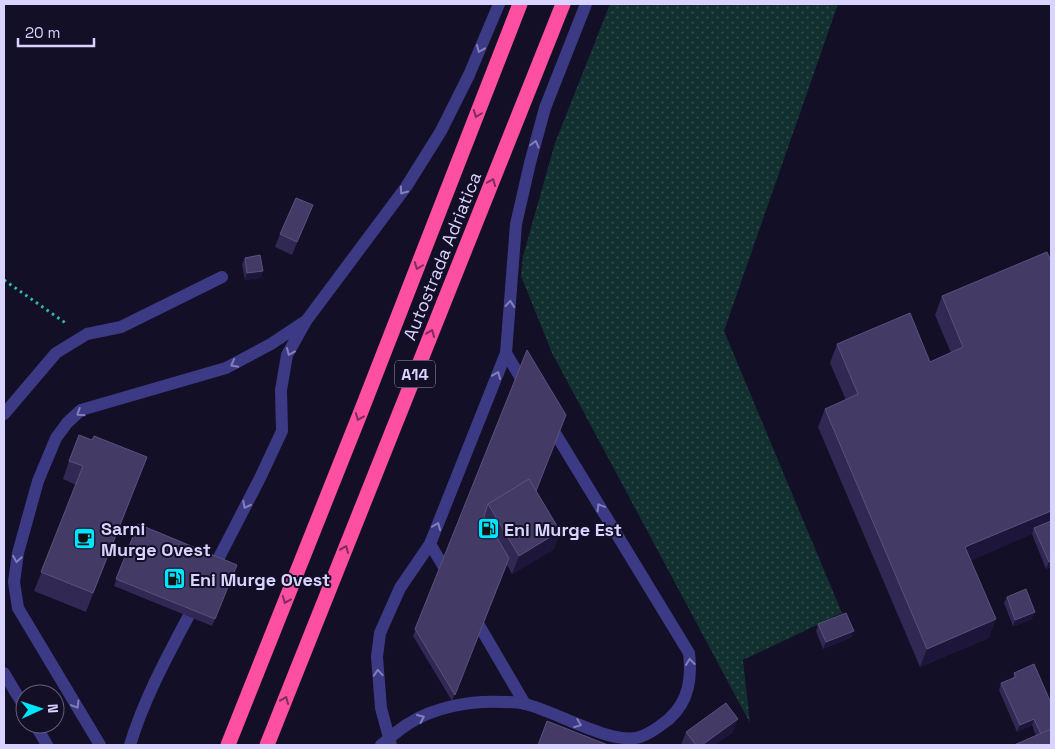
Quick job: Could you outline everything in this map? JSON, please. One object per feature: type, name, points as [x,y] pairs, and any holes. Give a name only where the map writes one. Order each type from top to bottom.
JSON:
[{"type":"highway","name":"Autostrada Adriatica","points":[[228,745],[520,4]]},
{"type":"highway","name":"Autostrada Adriatica","points":[[267,745],[563,4]]},
{"type":"street","points":[[130,745],[162,667],[282,432],[281,390],[287,355],[306,321],[406,187],[436,139],[469,75],[499,4]]},
{"type":"street","points":[[387,743],[381,708],[377,657],[380,633],[400,588],[430,544],[506,353],[516,224],[530,162],[545,108],[586,4]]},
{"type":"street","points":[[4,414],[56,353],[87,334],[120,327],[222,277]]},
{"type":"street","points":[[100,745],[18,608],[14,582],[18,553],[38,481],[56,438],[67,423],[81,410],[226,368],[271,344],[306,321]]},
{"type":"street","points":[[506,353],[531,395]]},
{"type":"street","points":[[387,743],[408,724],[447,708],[470,703],[501,701],[525,704],[598,732],[623,739],[640,737],[657,729],[675,713],[687,693],[691,673],[689,653],[542,412]]},
{"type":"street","points":[[430,544],[455,586]]},
{"type":"street","points":[[465,603],[525,704]]},
{"type":"street","points":[[4,673],[15,691]]},
{"type":"street","points":[[41,734],[47,745]]},
{"type":"path","points":[[4,280],[61,321],[87,334]]},
{"type":"green space","points":[[610,4],[838,4],[724,331],[842,613],[743,660],[750,723],[552,353],[521,276],[523,256],[555,143]]},
{"type":"building","points":[[296,198],[313,205],[297,242],[280,234]]},
{"type":"building","points":[[1047,252],[1051,261],[1051,511],[965,547],[996,619],[927,649],[825,409],[858,394],[837,344],[910,313],[930,362],[963,347],[942,296]]},
{"type":"building","points":[[260,255],[263,271],[247,273],[245,258]]},
{"type":"building","name":"Eni Murge Est","points":[[527,350],[566,415],[536,491],[529,479],[488,504],[484,516],[509,558],[455,695],[415,629]]},
{"type":"building","name":"Sarni Murge Ovest","points":[[79,435],[92,440],[94,436],[147,457],[93,593],[41,572],[83,466],[69,461]]},
{"type":"building","points":[[529,479],[560,531],[519,556],[488,504]]},
{"type":"building","points":[[1051,521],[1051,561],[1049,562],[1034,528]]},
{"type":"building","name":"Eni Murge Ovest","points":[[138,524],[237,565],[215,619],[116,579]]},
{"type":"building","points":[[1026,589],[1035,612],[1015,620],[1007,597]]},
{"type":"building","points":[[846,613],[854,631],[826,642],[818,624]]},
{"type":"building","points":[[1034,664],[1051,703],[1051,729],[1041,734],[1034,719],[1020,725],[1001,683],[1016,677],[1014,673]]},
{"type":"building","points":[[726,703],[738,719],[702,745],[696,745],[686,732]]},
{"type":"building","points":[[547,721],[608,745],[538,745]]},
{"type":"building","points":[[1051,729],[1051,745],[1014,745]]},
{"type":"place","name":"Eni Murge Est","points":[[488,529]]},
{"type":"place","name":"Sarni Murge Ovest","points":[[85,538]]},
{"type":"place","name":"Eni Murge Ovest","points":[[174,579]]}]
